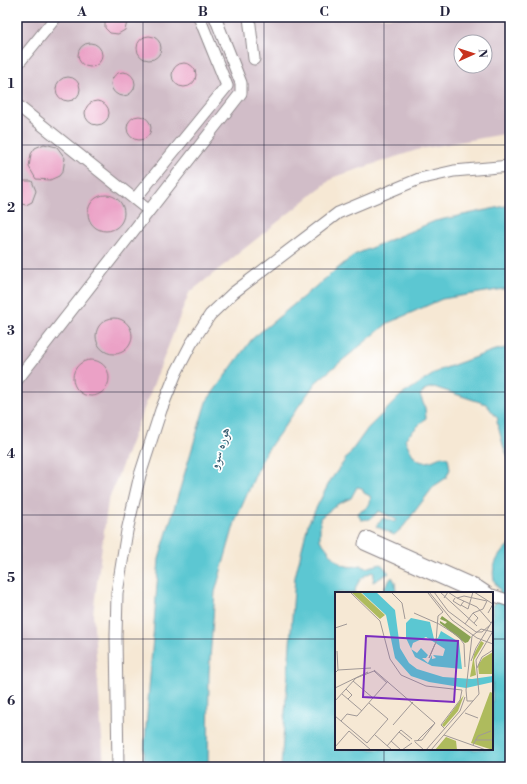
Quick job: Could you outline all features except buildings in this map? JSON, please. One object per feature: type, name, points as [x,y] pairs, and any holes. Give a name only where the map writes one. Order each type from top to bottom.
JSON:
[{"type":"street","points":[[17,65],[56,17]]},
{"type":"street","points":[[199,17],[227,86]]},
{"type":"street","points":[[17,380],[148,210],[241,93],[241,83],[215,17]]},
{"type":"street","points":[[249,17],[254,59]]},
{"type":"street","points":[[227,86],[241,88]]},
{"type":"street","points":[[135,199],[227,86]]},
{"type":"street","points":[[17,105],[148,210]]},
{"type":"street","points":[[118,767],[116,636],[118,592],[127,531],[140,474],[161,410],[176,374],[191,344],[210,315],[233,293],[338,213],[419,179],[454,172],[510,166]]},
{"type":"street","points":[[472,592],[364,544],[367,537],[479,587],[486,592]]},
{"type":"street","points":[[493,595],[510,601]]},
{"type":"shaded area","points":[[17,17],[510,17],[510,133],[420,149],[334,177],[189,293],[108,501],[93,613],[104,767],[17,767]]},
{"type":"water","name":"هوره سوو","points":[[510,205],[510,288],[442,299],[388,323],[316,382],[264,455],[235,522],[215,592],[209,672],[208,767],[143,767],[159,559],[206,402],[252,339],[354,255],[435,221]]},
{"type":"water","points":[[510,347],[510,461],[504,448],[497,422],[498,419],[486,404],[434,387],[426,389],[420,395],[425,408],[426,418],[405,439],[411,452],[418,460],[428,462],[442,456],[448,458],[450,469],[446,478],[434,486],[403,527],[394,535],[376,526],[383,518],[395,522],[397,520],[379,511],[370,519],[361,520],[358,513],[368,506],[371,499],[370,496],[364,493],[362,488],[357,487],[351,498],[338,504],[320,518],[320,540],[337,561],[342,564],[353,567],[361,565],[365,568],[381,564],[389,573],[373,582],[374,574],[373,572],[370,573],[358,582],[355,592],[335,592],[335,750],[493,750],[493,605],[500,590],[496,584],[493,572],[497,559],[510,544],[510,767],[281,767],[295,577],[308,524],[330,481],[368,428],[400,396],[440,370],[492,351]]},
{"type":"water","points":[[392,577],[395,582],[396,592],[384,592],[385,586]]}]
